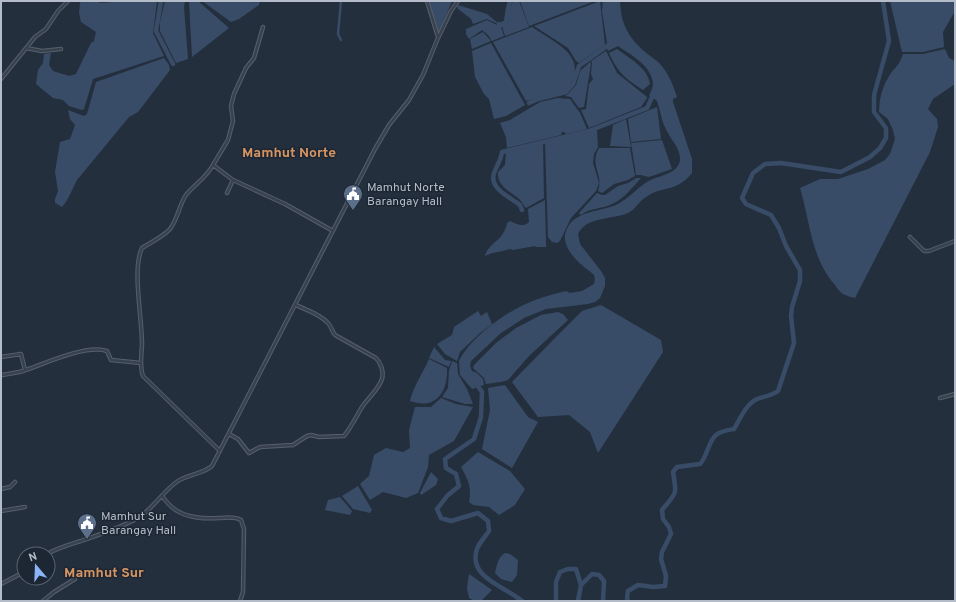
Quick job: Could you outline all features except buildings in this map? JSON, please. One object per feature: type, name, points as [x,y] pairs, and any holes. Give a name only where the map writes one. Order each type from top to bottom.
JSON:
[{"type":"street","points":[[1,79],[35,37],[46,29],[58,10],[68,1]]},
{"type":"street","points":[[427,1],[438,38]]},
{"type":"street","points":[[56,549],[110,531],[134,520],[152,507],[178,481],[208,469],[216,461],[382,134],[409,100],[423,75],[451,11],[458,1]]},
{"type":"street","points":[[220,451],[143,376],[141,363],[142,343],[138,269],[139,253],[142,248],[170,229],[185,197],[208,174],[228,140],[233,121],[232,106],[234,94],[246,68],[254,58],[263,27]]},
{"type":"street","points":[[26,48],[42,51],[61,49]]},
{"type":"street","points":[[213,166],[233,180],[285,204],[333,231]]},
{"type":"street","points":[[227,193],[233,180]]},
{"type":"street","points":[[910,237],[924,251],[929,251],[955,241]]},
{"type":"street","points":[[229,434],[238,439],[249,453],[260,447],[293,445],[311,435],[319,437],[344,436],[352,426],[363,405],[377,388],[382,379],[380,362],[376,358],[334,335],[329,324],[319,316],[295,305]]},
{"type":"street","points":[[1,375],[25,370],[88,350],[102,349],[107,351],[111,360],[141,363]]},
{"type":"street","points":[[1,358],[22,354],[25,370]]},
{"type":"street","points":[[940,398],[955,394]]},
{"type":"street","points":[[1,489],[10,486],[15,482]]},
{"type":"street","points":[[162,496],[173,508],[195,517],[237,518],[241,520],[244,530],[243,592],[240,601]]},
{"type":"street","points":[[1,511],[25,507]]},
{"type":"street","points":[[1,584],[16,576]]},
{"type":"street","points":[[44,601],[54,592],[75,579]]},
{"type":"water","points":[[82,1],[98,1],[100,3],[157,1],[153,33],[164,56],[93,79],[84,109],[82,110],[69,106],[63,100],[53,98],[36,84],[38,70],[43,63],[44,54],[51,53],[49,65],[53,71],[69,76],[76,74],[91,43],[94,41],[96,32],[81,22],[79,13],[80,3]]},
{"type":"water","points":[[165,1],[185,1],[184,7],[188,59],[176,63],[160,31],[160,22]]},
{"type":"water","points":[[189,1],[198,1],[229,28],[192,57]]},
{"type":"water","points":[[202,1],[260,1],[259,5],[239,19],[231,22]]},
{"type":"water","points":[[429,1],[452,1],[438,35],[430,6]]},
{"type":"water","points":[[513,1],[519,1],[529,27],[505,36],[502,26],[487,19],[473,24],[471,19],[457,8],[458,5],[487,14],[499,24],[507,22],[507,25]]},
{"type":"water","points":[[520,1],[595,1],[529,26]]},
{"type":"water","points":[[600,1],[605,45],[579,63],[576,61],[568,48],[534,26]]},
{"type":"water","points":[[603,1],[620,1],[622,17],[626,30],[645,52],[660,64],[668,76],[677,97],[673,99],[673,102],[692,159],[692,173],[680,184],[652,193],[628,213],[593,221],[582,228],[578,234],[580,244],[605,278],[605,286],[600,298],[595,302],[588,304],[546,309],[524,318],[501,333],[471,361],[470,366],[472,371],[477,373],[483,379],[484,385],[472,389],[460,375],[459,361],[465,351],[483,332],[505,316],[527,303],[566,291],[570,293],[582,291],[594,284],[594,275],[574,258],[566,244],[565,234],[571,223],[582,215],[618,204],[647,182],[668,174],[674,170],[679,163],[679,151],[667,131],[657,101],[649,95],[653,83],[649,71],[640,61],[618,46],[608,51],[606,46],[607,43],[602,11]]},
{"type":"water","points":[[890,1],[955,1],[955,11],[943,32],[944,47],[923,52],[902,52]]},
{"type":"water","points":[[487,20],[501,27],[504,36],[492,41],[482,30],[469,39],[466,34],[466,29]]},
{"type":"water","points":[[532,27],[560,45],[573,60],[575,68],[573,78],[566,90],[526,101],[493,42]]},
{"type":"water","points":[[483,32],[491,41],[472,49],[470,39]]},
{"type":"water","points":[[491,43],[525,105],[506,116],[494,119],[489,99],[484,94],[475,77],[472,51]]},
{"type":"water","points":[[617,49],[642,68],[646,73],[650,84],[643,90],[627,78],[616,66],[609,53]]},
{"type":"water","points":[[945,49],[949,58],[955,61],[955,84],[933,99],[928,109],[937,119],[938,127],[930,152],[855,298],[846,295],[838,289],[821,263],[812,239],[800,188],[820,179],[838,179],[868,169],[885,160],[890,154],[895,139],[888,119],[879,112],[881,94],[886,82],[900,62],[903,54],[923,54]]},
{"type":"water","points":[[606,51],[617,73],[647,98],[641,107],[589,128],[581,110],[586,109],[589,84],[593,79],[591,74],[591,61]]},
{"type":"water","points":[[164,58],[169,65],[170,70],[138,112],[129,117],[77,180],[69,197],[62,207],[55,203],[58,191],[55,172],[60,142],[70,139],[75,125],[70,119],[68,110],[84,116],[87,114],[96,82]]},
{"type":"water","points":[[590,62],[591,64],[584,107],[579,108],[571,97],[565,96],[576,85],[580,71]]},
{"type":"water","points":[[558,98],[570,99],[580,113],[587,129],[566,134],[562,132],[561,135],[507,148],[506,137],[500,123],[510,120],[540,102]]},
{"type":"water","points":[[657,107],[661,139],[631,142],[628,119]]},
{"type":"water","points":[[626,119],[631,147],[610,146],[613,125]]},
{"type":"water","points":[[597,130],[598,147],[594,154],[593,163],[599,183],[596,191],[571,218],[560,241],[557,243],[552,242],[548,237],[545,143]]},
{"type":"water","points":[[662,140],[672,169],[649,177],[636,175],[631,143]]},
{"type":"water","points":[[543,144],[544,198],[526,208],[519,199],[502,185],[499,181],[498,172],[505,165],[506,153]]},
{"type":"water","points":[[599,148],[630,148],[635,176],[628,180],[614,184],[602,193],[598,191],[599,180],[595,160]]},
{"type":"water","points":[[636,178],[641,178],[615,203],[588,211],[581,215],[579,213],[597,193],[605,195],[618,186],[628,183]]},
{"type":"water","points":[[545,200],[546,247],[535,246],[513,250],[510,249],[485,256],[490,247],[503,234],[507,223],[510,221],[520,225],[527,224],[529,222],[528,209]]},
{"type":"water","points":[[601,305],[661,340],[663,352],[598,453],[590,432],[569,415],[538,417],[512,382],[582,311]]},
{"type":"water","points":[[478,311],[481,316],[487,312],[492,324],[460,352],[457,361],[445,354],[437,344],[452,335],[454,327]]},
{"type":"water","points":[[558,312],[563,314],[568,320],[529,356],[508,380],[486,384],[484,378],[473,368],[474,365],[497,342],[516,328],[541,315]]},
{"type":"water","points":[[434,347],[445,360],[451,361],[449,367],[429,358]]},
{"type":"water","points":[[429,359],[447,368],[447,377],[442,392],[433,401],[426,403],[410,401],[411,396]]},
{"type":"water","points":[[452,361],[457,363],[458,374],[467,389],[473,404],[465,404],[442,397],[448,388],[449,371]]},
{"type":"water","points":[[505,385],[528,417],[538,422],[512,468],[482,449],[490,410],[488,388]]},
{"type":"water","points":[[441,398],[456,404],[473,407],[454,441],[429,455],[428,467],[418,493],[406,498],[383,492],[370,500],[360,484],[369,476],[374,455],[386,448],[403,452],[410,448],[409,430],[415,407],[431,407]]},
{"type":"water","points":[[478,452],[510,471],[525,489],[515,505],[499,515],[489,507],[473,505],[469,502],[469,483],[461,467]]},
{"type":"water","points":[[431,472],[438,479],[436,485],[421,495],[420,493]]},
{"type":"water","points":[[358,486],[372,510],[370,513],[353,509],[342,496]]},
{"type":"water","points":[[340,497],[352,511],[350,515],[325,510],[328,500]]},
{"type":"water","points":[[505,553],[510,554],[518,560],[517,575],[512,582],[501,579],[495,573],[499,559]]},
{"type":"water","points":[[469,574],[492,590],[481,601],[475,601],[469,598],[467,588]]},
{"type":"waterway","points":[[161,1],[156,31],[173,64]]},
{"type":"waterway","points":[[341,1],[338,34],[341,40]]},
{"type":"waterway","points":[[499,24],[501,25],[506,22],[510,1]]},
{"type":"waterway","points":[[628,601],[628,591],[638,585],[653,587],[665,586],[666,576],[661,559],[662,552],[671,534],[669,527],[663,519],[662,510],[675,493],[673,472],[677,467],[700,464],[716,435],[734,429],[744,412],[753,401],[778,391],[794,343],[791,316],[792,307],[800,281],[800,270],[771,215],[746,204],[742,198],[753,173],[765,164],[781,163],[841,172],[870,157],[880,148],[886,138],[886,128],[874,112],[874,95],[889,41],[883,1]]},
{"type":"waterway","points":[[529,103],[538,99],[566,92],[573,84],[579,66],[610,44]]},
{"type":"waterway","points":[[522,210],[520,205],[497,188],[493,179],[502,152],[589,131],[647,108],[654,93]]},
{"type":"waterway","points":[[475,382],[482,392],[481,417],[474,439],[445,459],[446,468],[456,474],[459,486],[447,496],[437,509],[441,518],[451,521],[478,513],[488,521],[489,531],[477,549],[475,559],[478,567],[490,580],[522,601]]},
{"type":"waterway","points":[[556,601],[556,582],[560,572],[568,569],[576,569],[581,585],[578,601]]},
{"type":"waterway","points":[[581,585],[592,574],[599,575],[604,581],[603,601]]},
{"type":"place","name":"Mamhut Norte Barangay Hall","points":[[353,211]]},
{"type":"place","name":"Mamhut Sur Barangay Hall","points":[[87,540]]},
{"type":"district","name":"Mamhut Norte","points":[[289,152]]},
{"type":"district","name":"Mamhut Sur","points":[[104,572]]}]
